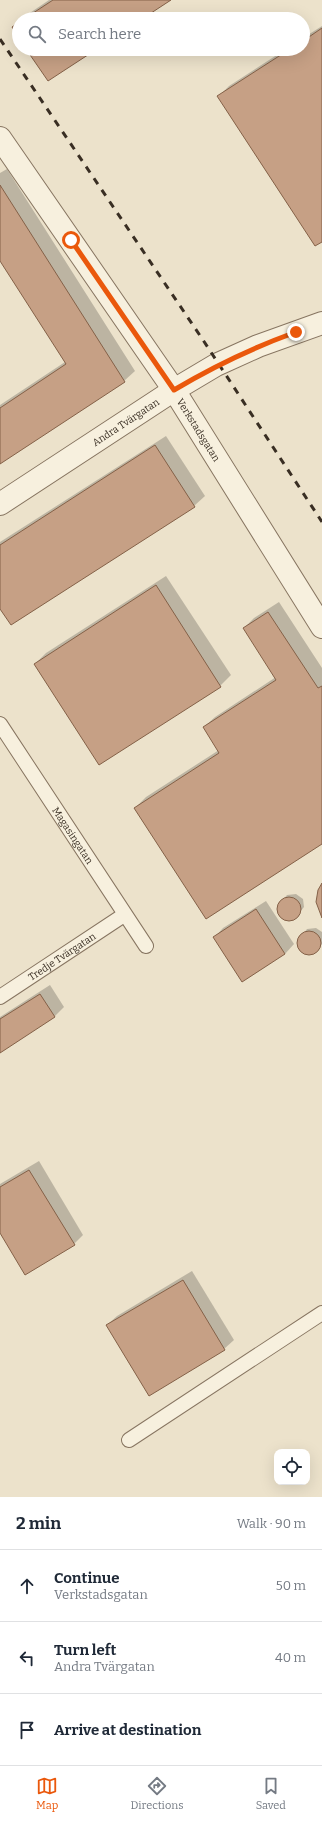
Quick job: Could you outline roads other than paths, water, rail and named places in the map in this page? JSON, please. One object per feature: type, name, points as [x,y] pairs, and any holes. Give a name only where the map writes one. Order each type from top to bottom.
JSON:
[{"type":"street","name":"Verkstadsgatan","points":[[0,138],[174,390],[322,626]]},
{"type":"street","name":"Andra Tvärgatan","points":[[0,504],[174,390],[225,361],[258,346],[322,323]]},
{"type":"lane","name":"Magasingatan","points":[[0,724],[146,946]]},
{"type":"lane","name":"Tredje Tvärgatan","points":[[0,997],[124,914]]},
{"type":"lane","points":[[129,1440],[322,1313]]},
{"type":"railway","points":[[0,39],[203,340],[322,522]]}]
